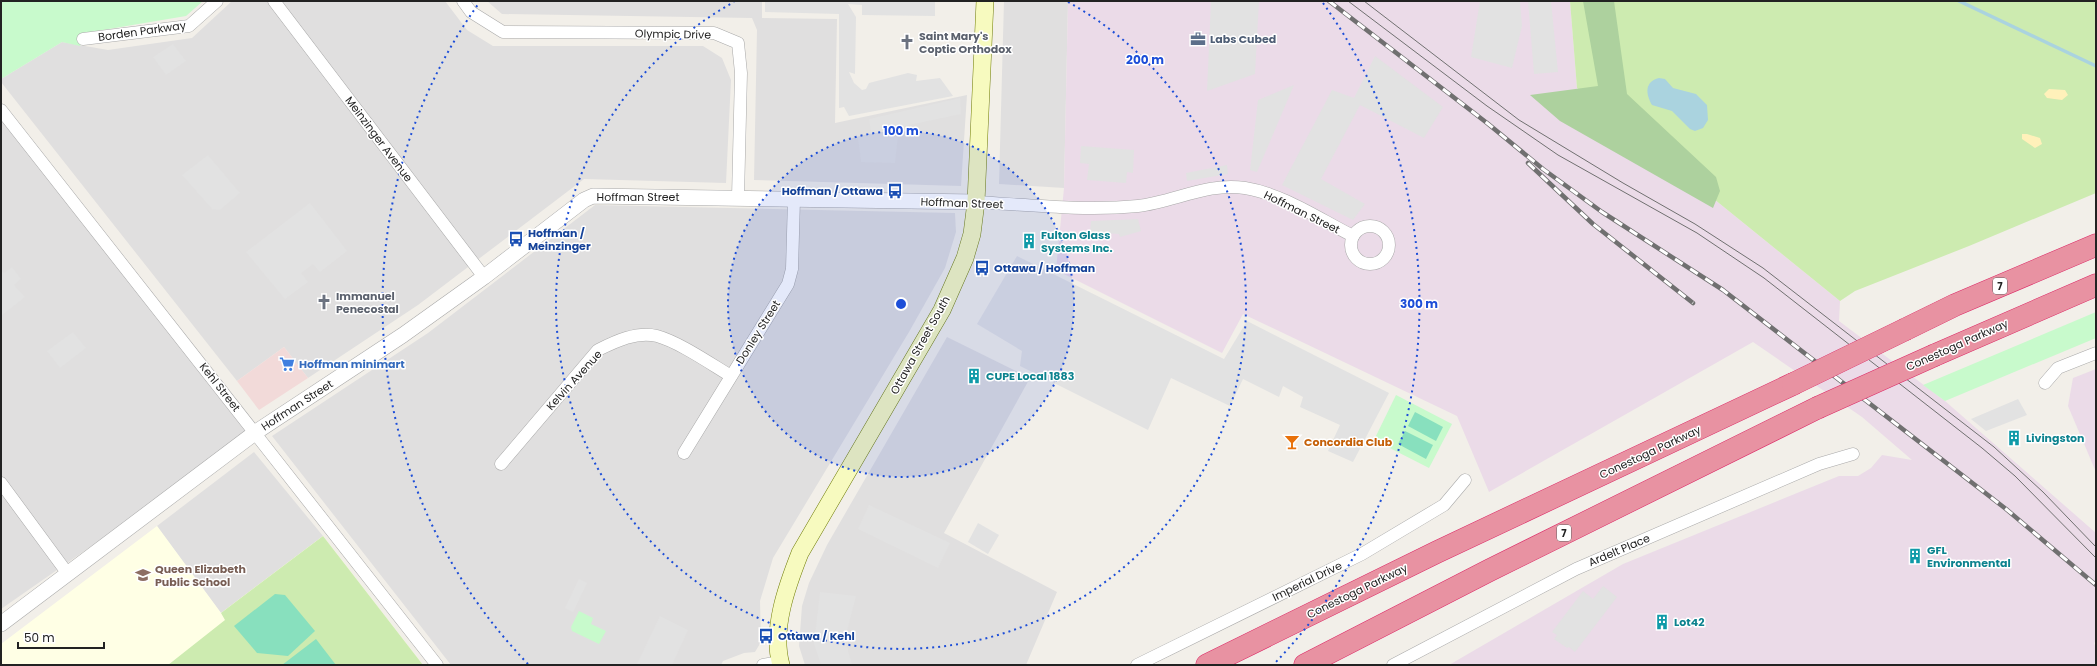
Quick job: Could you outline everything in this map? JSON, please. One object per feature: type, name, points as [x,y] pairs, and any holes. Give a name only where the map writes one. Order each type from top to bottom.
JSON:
[{"type":"highway","name":"Conestoga Parkway","points":[[1207,665],[1437,552],[1793,384],[1955,305],[2096,245]]},
{"type":"highway","name":"Conestoga Parkway","points":[[1308,664],[1490,570],[1817,408],[2096,285]]},
{"type":"main road","name":"Ottawa Street South","points":[[780,664],[780,627],[784,593],[800,553],[942,310],[965,258],[972,234],[976,202],[985,1]]},
{"type":"street","name":"Borden Parkway","points":[[83,39],[189,26],[217,1]]},
{"type":"street","name":"Meinzinger Avenue","points":[[274,1],[484,277]]},
{"type":"street","name":"Olympic Drive","points":[[463,1],[471,12],[503,32],[714,33],[738,43],[741,73],[738,197]]},
{"type":"street","name":"Kehl Street","points":[[1,110],[256,432],[437,665]]},
{"type":"street","name":"Hoffman Street","points":[[1,624],[256,432],[403,335],[484,277],[584,200],[593,196],[738,197],[1126,206],[1163,201],[1215,187],[1236,187],[1257,190],[1276,197],[1353,236]]},
{"type":"street","name":"Donley Street","points":[[684,453],[788,284],[792,269],[794,199]]},
{"type":"street","name":"Kelvin Avenue","points":[[501,464],[598,350],[617,340],[637,336],[657,336],[670,341],[731,376]]},
{"type":"street","points":[[2045,383],[2058,368],[2096,353]]},
{"type":"street","name":"Ardelt Place","points":[[1393,665],[1576,569],[1819,464],[1853,454]]},
{"type":"street","name":"Imperial Drive","points":[[1137,665],[1362,554],[1444,505],[1466,480]]},
{"type":"street","points":[[1,483],[68,574]]},
{"type":"street","points":[[763,665],[780,664]]},
{"type":"shaded area","points":[[232,1],[445,1],[467,30],[493,46],[703,46],[722,58],[731,80],[726,183],[584,179],[418,305],[308,378],[284,347],[237,381],[1,82],[1,79],[62,42],[108,50],[192,38]]},
{"type":"shaded area","points":[[487,1],[762,1],[762,18],[837,19],[835,123],[967,95],[961,186],[754,180],[757,30],[752,18],[502,14]]},
{"type":"shaded area","points":[[765,1],[935,1],[935,16],[862,15],[862,5],[848,4],[856,17],[855,74],[849,72],[854,83],[862,90],[866,89],[869,83],[908,73],[917,75],[916,81],[940,78],[953,96],[849,116],[844,107],[839,108],[839,14],[765,12]]},
{"type":"shaded area","points":[[1004,1],[1068,1],[1064,188],[999,184]]},
{"type":"shaded area","points":[[1068,1],[1570,1],[1577,88],[1840,301],[1839,321],[1945,401],[2096,533],[2096,641],[2094,643],[2096,648],[2096,665],[1449,665],[1623,564],[1839,476],[1858,476],[1871,468],[1882,455],[1912,460],[1862,417],[1753,342],[1489,492],[1457,416],[1243,314],[1222,353],[1056,270],[1064,188]]},
{"type":"shaded area","points":[[1211,1],[1259,1],[1255,74],[1207,91]]},
{"type":"shaded area","points":[[1480,1],[1520,1],[1522,26],[1512,68],[1471,57]]},
{"type":"shaded area","points":[[1528,1],[1551,1],[1558,72],[1534,74]]},
{"type":"shaded area","points":[[173,44],[186,61],[166,75],[153,57]]},
{"type":"shaded area","points":[[1375,56],[1443,107],[1424,138],[1360,105],[1321,179],[1365,204],[1353,220],[1282,185],[1332,90],[1354,98]]},
{"type":"shaded area","points":[[1294,85],[1257,172],[1250,170],[1258,100]]},
{"type":"shaded area","points":[[960,98],[961,114],[899,127],[895,163],[861,162],[858,137],[871,134],[869,119]]},
{"type":"shaded area","points":[[1,112],[255,432],[1,609]]},
{"type":"shaded area","points":[[1081,146],[1134,150],[1133,173],[1127,172],[1126,183],[1087,180],[1089,164],[1080,163]]},
{"type":"shaded area","points":[[208,155],[240,193],[220,210],[212,209],[182,175]]},
{"type":"shaded area","points":[[1227,165],[1228,174],[1187,181],[1186,173]]},
{"type":"shaded area","points":[[310,203],[347,251],[320,272],[313,264],[301,273],[308,282],[285,299],[246,252]]},
{"type":"shaded area","points":[[595,205],[955,213],[956,232],[945,268],[909,332],[773,558],[760,601],[761,642],[755,652],[744,653],[723,661],[721,665],[451,665],[272,436],[428,333]]},
{"type":"shaded area","points":[[1138,219],[1141,231],[1120,237],[1119,234],[1090,232],[1091,221]]},
{"type":"shaded area","points":[[1017,256],[1224,359],[1247,321],[1389,393],[1353,462],[1328,451],[1340,425],[1300,407],[1303,397],[1283,386],[1279,397],[1243,379],[1230,406],[1171,378],[1148,430],[1020,366],[1022,351],[977,324]]},
{"type":"shaded area","points":[[12,267],[21,279],[14,285],[25,297],[1,316],[1,270],[4,273]]},
{"type":"shaded area","points":[[73,332],[86,348],[60,368],[47,351]]},
{"type":"shaded area","points":[[947,337],[1030,378],[944,533],[1057,592],[1026,665],[805,665],[799,646],[802,606],[809,583],[827,545]]},
{"type":"shaded area","points":[[284,347],[308,378],[259,410],[237,381]]},
{"type":"shaded area","points":[[2096,369],[2096,472],[2068,406],[2073,378]]},
{"type":"shaded area","points":[[2018,399],[2027,415],[1986,431],[1971,419]]},
{"type":"shaded area","points":[[254,452],[323,536],[221,613],[157,526]]},
{"type":"shaded area","points":[[869,505],[950,543],[938,568],[858,529]]},
{"type":"shaded area","points":[[978,523],[999,535],[988,554],[968,542]]},
{"type":"shaded area","name":"Queen Elizabeth Public School","points":[[157,526],[221,613],[323,536],[423,665],[1,665],[1,644]]},
{"type":"shaded area","points":[[579,579],[587,583],[573,612],[565,608]]},
{"type":"shaded area","points":[[1603,586],[1617,597],[1575,652],[1554,639],[1557,635],[1552,632],[1583,591],[1593,599]]},
{"type":"shaded area","points":[[820,592],[856,596],[845,639],[852,665],[821,665],[814,644]]},
{"type":"shaded area","points":[[660,616],[688,630],[672,665],[638,665],[637,664]]},
{"type":"green space","points":[[1,1],[203,1],[186,16],[85,33],[80,46],[62,42],[1,79]]},
{"type":"green space","points":[[1570,1],[2096,1],[2096,193],[1969,246],[1855,291],[1840,301],[1577,88]]},
{"type":"green space","points":[[1583,1],[1614,1],[1627,94],[1716,177],[1720,191],[1713,208],[1560,121],[1530,95],[1598,86]]},
{"type":"green space","points":[[2096,312],[2096,338],[1945,401],[1923,385]]},
{"type":"green space","points":[[1396,395],[1452,424],[1429,468],[1374,440]]},
{"type":"green space","points":[[1415,412],[1443,427],[1436,441],[1408,426]]},
{"type":"green space","points":[[1405,431],[1433,445],[1426,459],[1398,444]]},
{"type":"green space","points":[[323,536],[423,665],[168,665],[225,620],[221,613]]},
{"type":"green space","points":[[275,594],[285,595],[315,631],[288,656],[257,653],[234,626]]},
{"type":"green space","points":[[579,611],[593,618],[591,624],[606,631],[599,644],[572,631],[571,627]]},
{"type":"green space","points":[[316,639],[336,665],[282,665]]},
{"type":"sand","points":[[2049,89],[2065,90],[2068,95],[2062,100],[2047,98],[2044,94]]},
{"type":"sand","points":[[2022,134],[2040,138],[2042,144],[2035,148],[2022,139]]},
{"type":"water","points":[[1659,78],[1665,79],[1673,88],[1696,94],[1707,105],[1708,120],[1703,128],[1695,131],[1690,129],[1672,111],[1652,105],[1648,97],[1649,85],[1651,82]]},
{"type":"waterway","points":[[1959,1],[2096,66]]},
{"type":"tram line","points":[[1348,1],[1487,106],[1558,155],[1697,233],[1764,278],[1982,448],[2015,476],[2096,558]]},
{"type":"tram line","points":[[1364,1],[1519,120],[1623,183],[1695,224],[1763,268],[1994,447],[2043,492],[2096,547]]},
{"type":"railway","points":[[1329,1],[1487,123],[1543,169],[1602,212],[1723,290],[2006,509],[2096,585]]},
{"type":"railway","points":[[1528,163],[1593,224],[1693,303]]},
{"type":"place","name":"Labs Cubed","points":[[1198,39]]},
{"type":"place","name":"Saint Mary's Coptic Orthodox","points":[[907,42]]},
{"type":"place","name":"Hoffman / Ottawa","points":[[895,191]]},
{"type":"place","name":"Hoffman / Meinzinger","points":[[516,239]]},
{"type":"place","name":"Fulton Glass Systems Inc.","points":[[1029,241]]},
{"type":"place","name":"Ottawa / Hoffman","points":[[982,268]]},
{"type":"place","name":"Immanuel Penecostal","points":[[324,302]]},
{"type":"place","name":"Hoffman minimart","points":[[287,364]]},
{"type":"place","name":"CUPE Local 1883","points":[[974,376]]},
{"type":"place","name":"Livingston","points":[[2014,438]]},
{"type":"place","name":"Concordia Club","points":[[1292,442]]},
{"type":"place","name":"GFL Environmental","points":[[1915,556]]},
{"type":"place","name":"Queen Elizabeth Public School","points":[[143,575]]},
{"type":"place","name":"Lot42","points":[[1662,622]]},
{"type":"place","name":"Ottawa / Kehl","points":[[766,636]]}]
